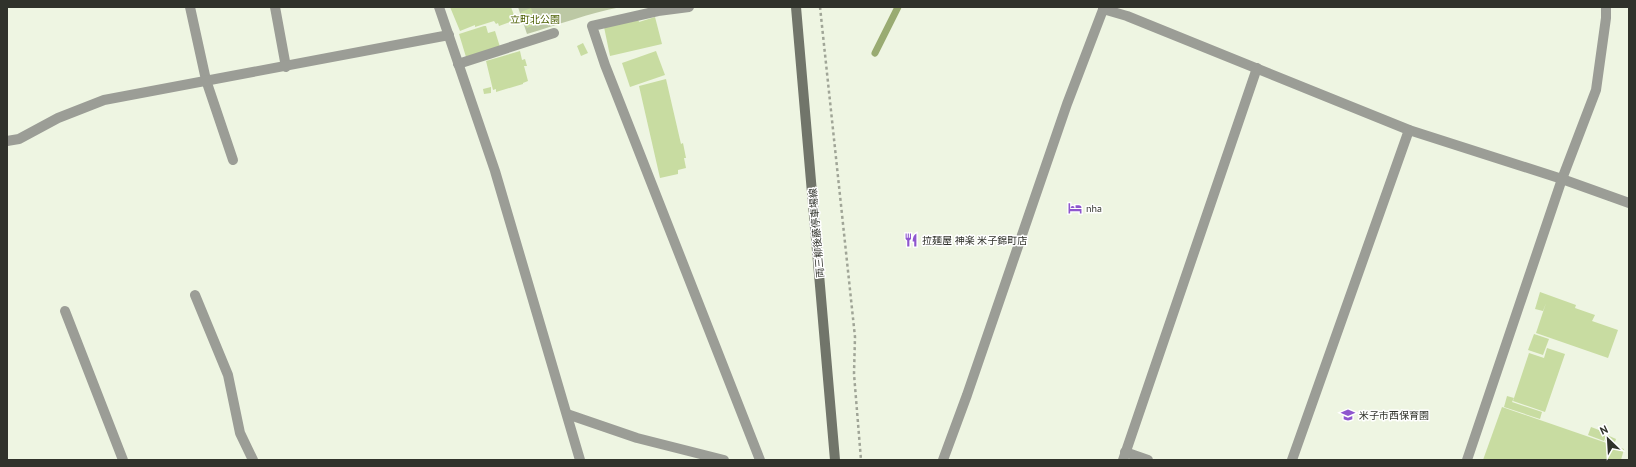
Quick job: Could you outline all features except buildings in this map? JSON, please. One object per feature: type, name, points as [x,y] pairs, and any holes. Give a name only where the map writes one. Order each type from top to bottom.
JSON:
[{"type":"main road","name":"両三柳後藤停車場線","points":[[796,7],[835,460]]},
{"type":"street","points":[[190,7],[206,80],[232,160]]},
{"type":"street","points":[[275,7],[286,67]]},
{"type":"street","points":[[438,7],[495,171],[580,460]]},
{"type":"street","points":[[689,7],[658,11],[592,26],[605,65],[760,460]]},
{"type":"street","points":[[1467,460],[1562,179],[1596,90],[1606,18],[1606,7]]},
{"type":"street","points":[[943,460],[967,395],[1067,104],[1104,8],[1409,130],[1562,179],[1629,203]]},
{"type":"street","points":[[458,64],[554,32]]},
{"type":"street","points":[[7,141],[18,139],[58,118],[104,100],[206,80],[286,67],[449,35]]},
{"type":"street","points":[[1148,460],[1124,456],[1257,68]]},
{"type":"street","points":[[1292,460],[1409,130]]},
{"type":"street","points":[[195,295],[228,375],[240,433],[253,460]]},
{"type":"street","points":[[65,311],[123,460]]},
{"type":"street","points":[[567,414],[637,438],[724,460]]},
{"type":"path","points":[[820,7],[855,337],[854,374],[861,460]]},
{"type":"green space","name":"立町北公園","points":[[518,7],[621,7],[585,16],[527,34]]},
{"type":"waterway","points":[[875,53],[898,7]]},
{"type":"place","name":"nha","points":[[1075,208]]},
{"type":"place","name":"拉麺屋 神楽 米子錦町店","points":[[911,240]]},
{"type":"place","name":"米子市西保育園","points":[[1348,415]]}]
